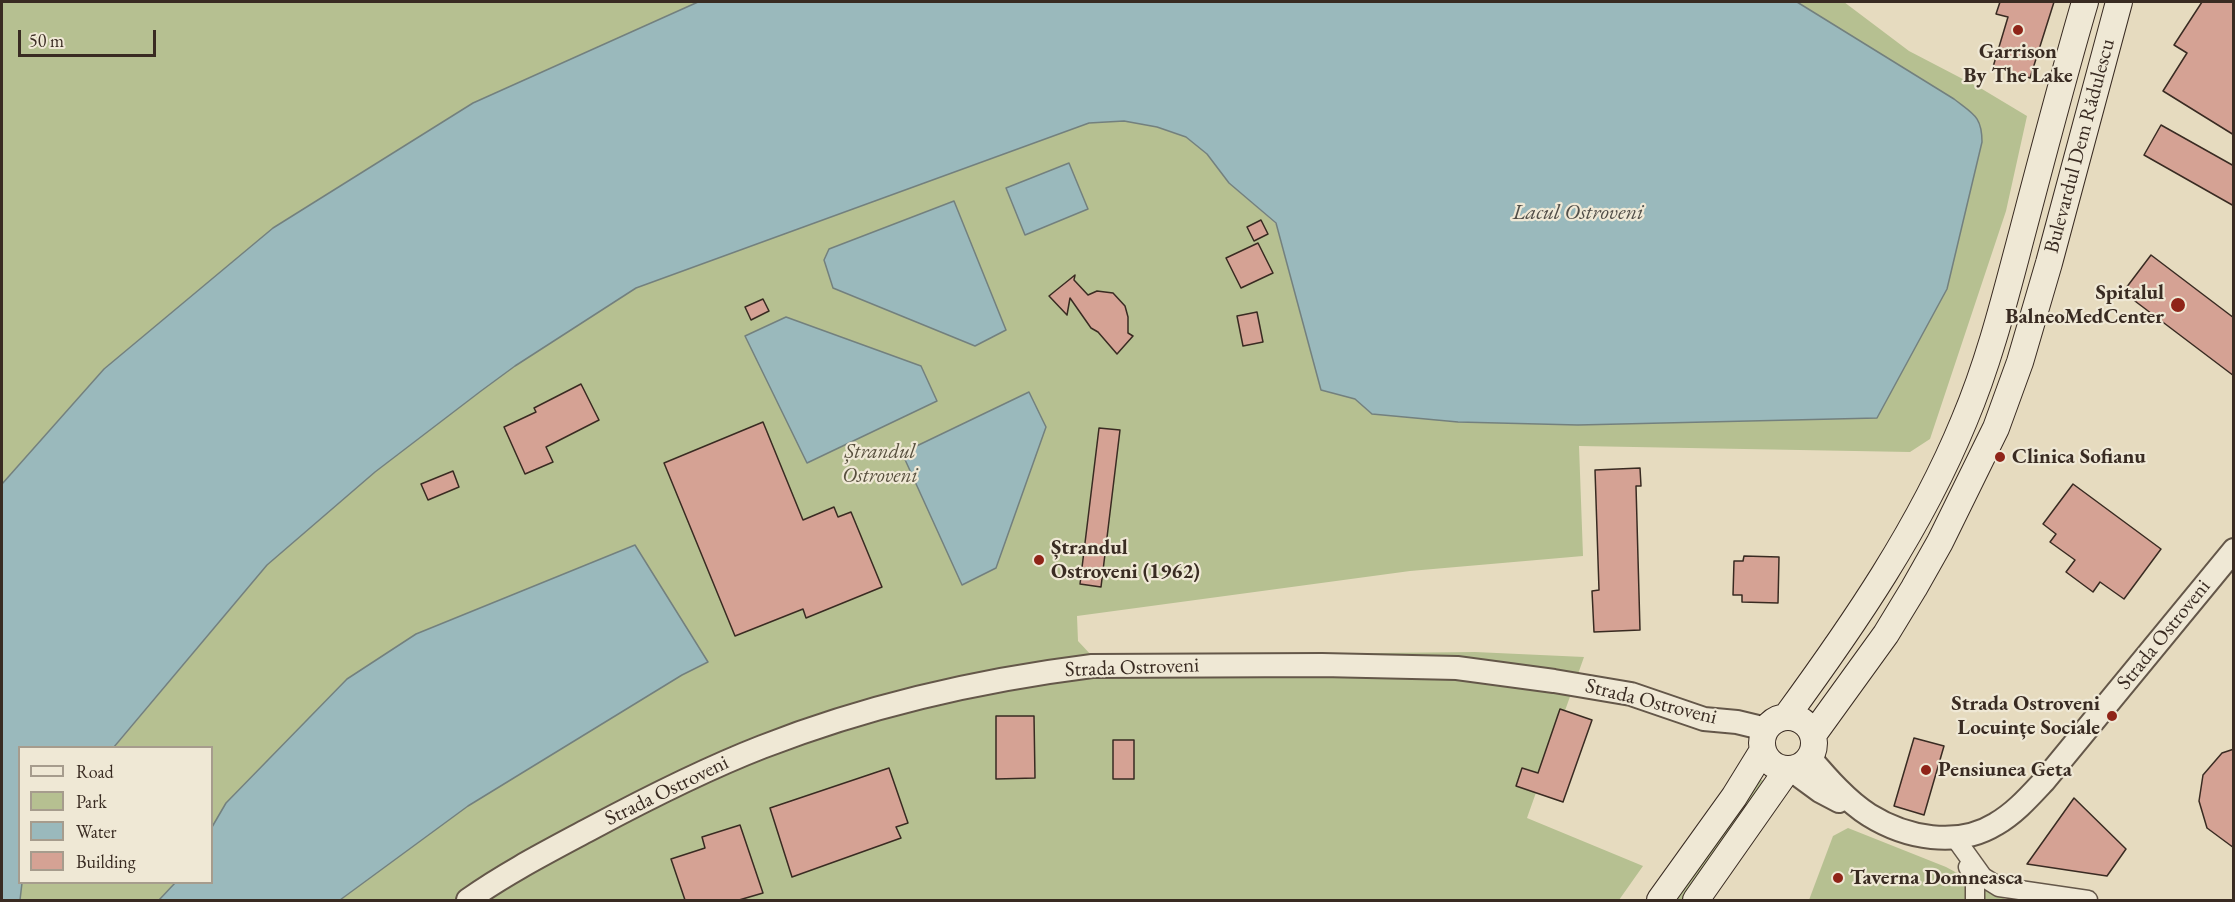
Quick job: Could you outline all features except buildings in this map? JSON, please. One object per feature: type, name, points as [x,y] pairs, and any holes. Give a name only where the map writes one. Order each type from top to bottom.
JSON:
[{"type":"main road","name":"Bulevardul Dem Rădulescu","points":[[1660,900],[1734,796],[1770,736],[1859,615],[1929,494],[1964,422],[1984,369],[2011,276],[2085,2]]},
{"type":"main road","name":"Bulevardul Dem Rădulescu","points":[[1696,900],[1887,634],[1940,542],[1996,428],[2017,372],[2046,274],[2119,2]]},
{"type":"main road","points":[[1800,719],[1806,723],[1800,758],[1772,764],[1770,736],[1800,719]]},
{"type":"street","name":"Strada Ostroveni","points":[[1800,758],[1820,791],[1888,825],[1933,838],[1955,838],[1979,833],[1995,825],[2027,799],[2234,550]]},
{"type":"street","name":"Strada Ostroveni","points":[[468,900],[543,854],[640,802],[763,747],[838,721],[911,700],[1061,669],[1092,666],[1311,665],[1457,668],[1631,694],[1704,719],[1737,722],[1770,736]]},
{"type":"street","points":[[1955,838],[1975,882],[1975,900]]},
{"type":"street","points":[[1955,838],[1983,877],[1999,886],[2088,900]]},
{"type":"green space","points":[[2,2],[698,2],[473,103],[273,228],[104,369],[2,484]]},
{"type":"green space","name":"Ștrandul Ostroveni","points":[[1797,2],[1844,2],[1909,51],[1982,89],[2027,116],[2006,211],[1930,439],[1910,452],[1579,446],[1583,556],[1410,571],[1077,616],[1078,641],[1092,656],[1475,652],[1584,657],[1527,818],[1643,866],[1619,900],[340,900],[468,806],[682,675],[707,663],[635,545],[416,634],[347,679],[226,803],[213,825],[213,746],[116,746],[267,565],[375,472],[481,391],[515,366],[636,288],[1089,123],[1124,121],[1157,127],[1186,137],[1207,154],[1229,183],[1276,224],[1321,390],[1355,399],[1372,414],[1458,422],[1578,425],[1877,418],[1947,289],[1982,142],[1982,133],[1975,116],[1954,99]]},
{"type":"green space","points":[[1757,777],[1768,784],[1686,900],[1670,900]]},
{"type":"green space","points":[[1848,828],[1946,867],[2005,899],[2051,900],[1809,900],[1833,836]]},
{"type":"green space","points":[[22,884],[174,884],[159,900],[20,900]]},
{"type":"water","name":"Lacul Ostroveni","points":[[698,2],[1797,2],[1954,99],[1975,116],[1982,133],[1982,142],[1947,289],[1877,418],[1578,425],[1458,422],[1372,414],[1355,399],[1321,390],[1276,223],[1229,183],[1207,154],[1186,137],[1157,127],[1124,121],[1089,123],[636,288],[515,366],[481,391],[375,472],[267,565],[115,746],[18,746],[18,884],[22,884],[20,900],[2,900],[2,484],[104,369],[273,228],[473,103]]},
{"type":"water","points":[[1069,163],[1088,209],[1025,235],[1006,188]]},
{"type":"water","points":[[954,201],[1006,330],[975,346],[833,288],[824,260],[829,249]]},
{"type":"water","points":[[786,317],[921,366],[937,401],[807,463],[745,336]]},
{"type":"water","points":[[1029,392],[1046,427],[996,568],[962,585],[902,453]]},
{"type":"water","points":[[635,545],[708,662],[682,675],[468,806],[340,900],[159,900],[174,884],[213,884],[213,825],[226,803],[347,679],[416,634]]},
{"type":"place","name":"Garrison By The Lake","points":[[2018,30]]},
{"type":"place","name":"Spitalul BalneoMedCenter","points":[[2178,305]]},
{"type":"place","name":"Clinica Sofianu","points":[[2000,457]]},
{"type":"place","name":"Ștrandul Ostroveni (1962)","points":[[1039,560]]},
{"type":"place","name":"Strada Ostroveni Locuințe Sociale","points":[[2112,716]]},
{"type":"place","name":"Pensiunea Geta","points":[[1926,770]]},
{"type":"place","name":"Taverna Domneasca","points":[[1838,878]]}]
